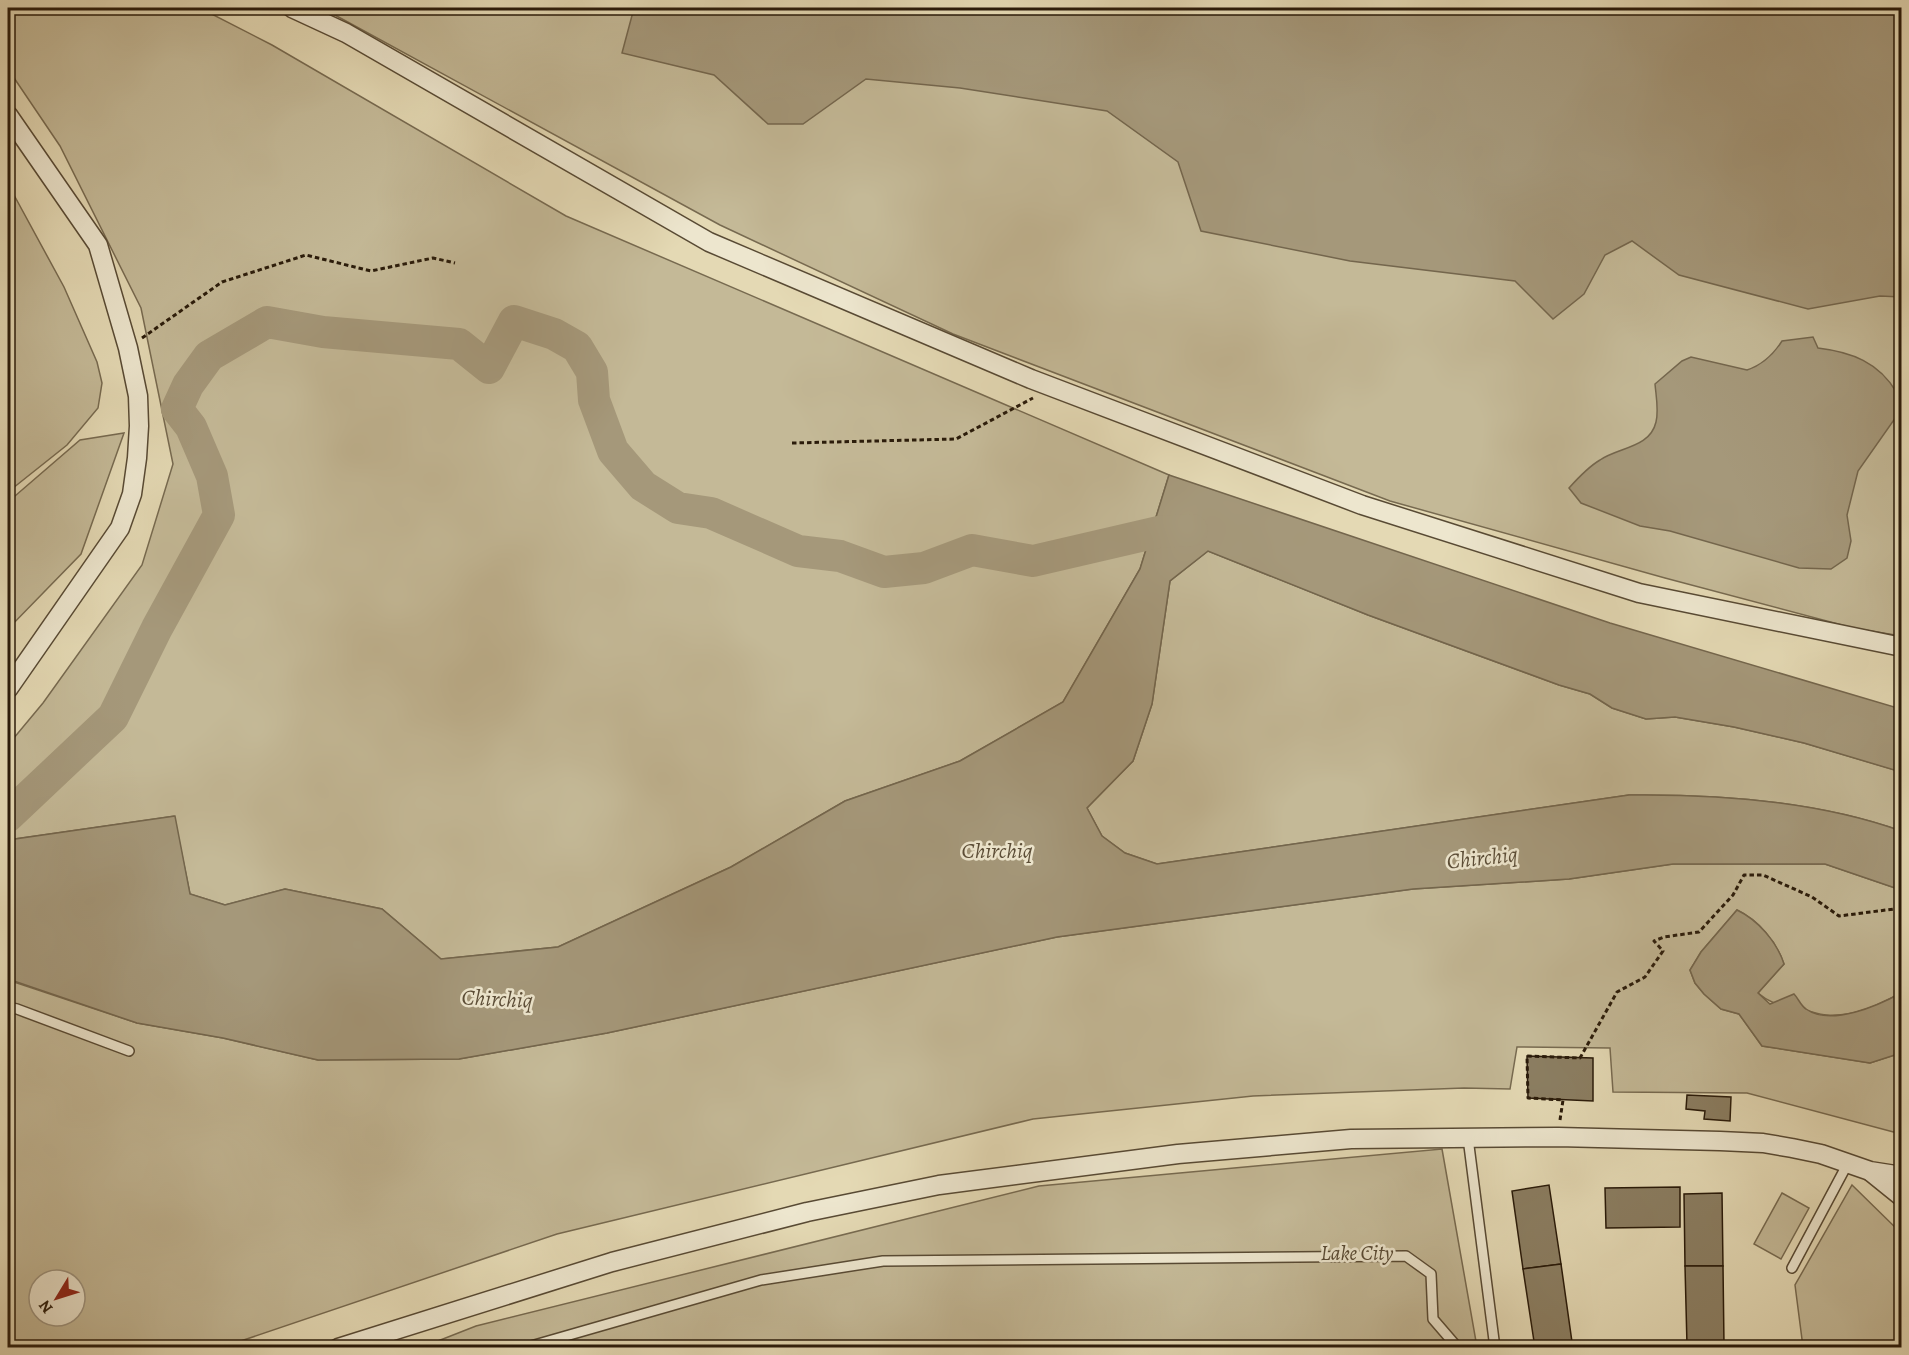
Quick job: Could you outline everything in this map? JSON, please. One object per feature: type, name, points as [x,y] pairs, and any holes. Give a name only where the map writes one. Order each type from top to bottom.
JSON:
[{"type":"street","points":[[292,8],[346,33],[710,242],[1053,387],[1362,505],[1639,592],[1902,648]]},
{"type":"street","points":[[8,115],[98,245],[128,348],[138,396],[139,426],[137,458],[129,503],[120,528],[8,688]]},
{"type":"street","points":[[338,1347],[677,1244],[807,1212],[939,1185],[1074,1166],[1281,1144],[1351,1139],[1558,1137],[1763,1143],[1821,1154],[1870,1171],[1902,1176]]},
{"type":"street","points":[[1870,1171],[1902,1197]]},
{"type":"lane","points":[[8,1008],[17,1009],[129,1051]]},
{"type":"lane","points":[[1468,1138],[1495,1347]]},
{"type":"lane","points":[[1792,1268],[1848,1163]]},
{"type":"lane","points":[[524,1347],[761,1280],[883,1261],[1406,1256],[1431,1274],[1433,1319],[1458,1347]]},
{"type":"path","points":[[128,348],[222,282],[306,255],[371,272],[433,258],[455,263]]},
{"type":"path","points":[[792,443],[956,439],[1053,387]]},
{"type":"path","points":[[1558,1137],[1563,1100],[1527,1098],[1527,1056],[1580,1058],[1617,992],[1645,977],[1663,951],[1654,941],[1664,937],[1700,933],[1733,895],[1744,875],[1763,875],[1812,897],[1839,916],[1902,908]]},
{"type":"green space","points":[[8,8],[200,8],[272,45],[566,216],[1169,475],[1140,569],[1063,702],[960,761],[845,801],[731,867],[558,947],[441,959],[382,909],[285,889],[225,905],[190,894],[174,816],[8,840],[8,745],[43,703],[142,565],[173,464],[141,308],[60,146],[8,69]]},
{"type":"green space","points":[[322,8],[1901,8],[1901,636],[1853,628],[1390,501],[953,334],[720,225]]},
{"type":"green space","points":[[8,184],[64,287],[97,362],[102,383],[98,408],[67,445],[8,492]]},
{"type":"green space","points":[[124,433],[81,554],[8,629],[8,502],[80,440]]},
{"type":"green space","points":[[1208,551],[1368,615],[1559,685],[1590,694],[1612,708],[1646,719],[1675,717],[1734,727],[1804,743],[1902,772],[1901,831],[1836,813],[1767,801],[1697,796],[1629,795],[1157,864],[1125,853],[1102,836],[1087,808],[1133,761],[1152,704],[1170,581]]},
{"type":"green space","points":[[1673,864],[1825,864],[1901,890],[1901,993],[1866,1009],[1847,1014],[1824,1015],[1778,1004],[1763,997],[1758,993],[1784,964],[1766,932],[1737,910],[1701,952],[1690,970],[1695,983],[1704,994],[1721,1009],[1739,1014],[1762,1046],[1870,1063],[1901,1053],[1901,1134],[1747,1093],[1613,1092],[1610,1048],[1517,1047],[1510,1089],[1464,1088],[1253,1096],[1033,1119],[557,1234],[223,1347],[8,1348],[8,980],[137,1023],[223,1038],[318,1060],[459,1059],[607,1033],[1057,937],[1413,889],[1569,879]]},
{"type":"green space","name":"Lake City","points":[[1442,1149],[1477,1347],[420,1348],[476,1326],[1039,1186]]},
{"type":"green space","points":[[1852,1185],[1901,1233],[1901,1347],[1803,1347],[1795,1285]]},
{"type":"green space","points":[[1782,1193],[1809,1208],[1781,1259],[1754,1244]]},
{"type":"water","points":[[634,8],[1901,8],[1901,297],[1880,296],[1808,309],[1679,275],[1632,241],[1605,255],[1584,294],[1553,319],[1515,281],[1350,261],[1201,231],[1178,162],[1107,111],[960,88],[866,79],[803,124],[768,124],[714,75],[622,53]]},
{"type":"water","points":[[1813,337],[1818,348],[1842,352],[1873,366],[1890,382],[1897,393],[1896,417],[1858,471],[1847,515],[1851,541],[1847,558],[1831,569],[1799,568],[1670,531],[1640,526],[1581,503],[1569,488],[1596,463],[1641,442],[1653,431],[1657,417],[1655,384],[1682,361],[1691,357],[1747,370],[1767,359],[1782,341]]},
{"type":"water","name":"Chirchiq","points":[[1169,475],[1610,623],[1901,709],[1901,772],[1804,743],[1734,727],[1675,717],[1646,719],[1612,708],[1590,694],[1559,685],[1368,615],[1208,551],[1170,581],[1152,704],[1133,761],[1087,808],[1102,836],[1125,853],[1157,864],[1629,795],[1697,796],[1801,806],[1869,821],[1901,831],[1901,890],[1825,864],[1673,864],[1569,879],[1413,889],[1057,937],[607,1033],[459,1059],[318,1060],[223,1038],[137,1023],[8,979],[8,840],[175,816],[190,894],[225,905],[285,889],[382,909],[441,959],[558,947],[731,867],[845,801],[960,761],[1063,702],[1140,569]]},
{"type":"water","points":[[1737,910],[1766,932],[1784,964],[1758,993],[1770,1004],[1794,994],[1804,1008],[1816,1014],[1841,1015],[1868,1008],[1901,993],[1901,1053],[1870,1063],[1762,1046],[1739,1014],[1721,1009],[1704,994],[1695,983],[1690,970],[1701,952]]},
{"type":"building","points":[[1527,1056],[1593,1058],[1593,1101],[1528,1098]]},
{"type":"building","points":[[1687,1095],[1731,1097],[1730,1121],[1704,1119],[1705,1111],[1686,1109]]},
{"type":"building","points":[[1549,1185],[1561,1264],[1523,1269],[1512,1191]]},
{"type":"building","points":[[1680,1187],[1680,1227],[1606,1228],[1605,1188]]},
{"type":"building","points":[[1722,1193],[1723,1266],[1685,1266],[1684,1194]]},
{"type":"building","points":[[1561,1264],[1572,1342],[1535,1348],[1523,1269]]},
{"type":"building","points":[[1685,1266],[1723,1266],[1724,1345],[1687,1345]]},
{"type":"waterway","points":[[8,816],[113,717],[157,628],[219,515],[212,476],[191,427],[177,409],[188,385],[209,356],[267,322],[323,332],[459,344],[489,368],[514,321],[554,334],[577,347],[592,372],[594,400],[613,451],[643,486],[678,508],[711,513],[798,551],[840,556],[884,572],[924,568],[972,550],[1033,561],[1158,532],[1192,530]]}]
